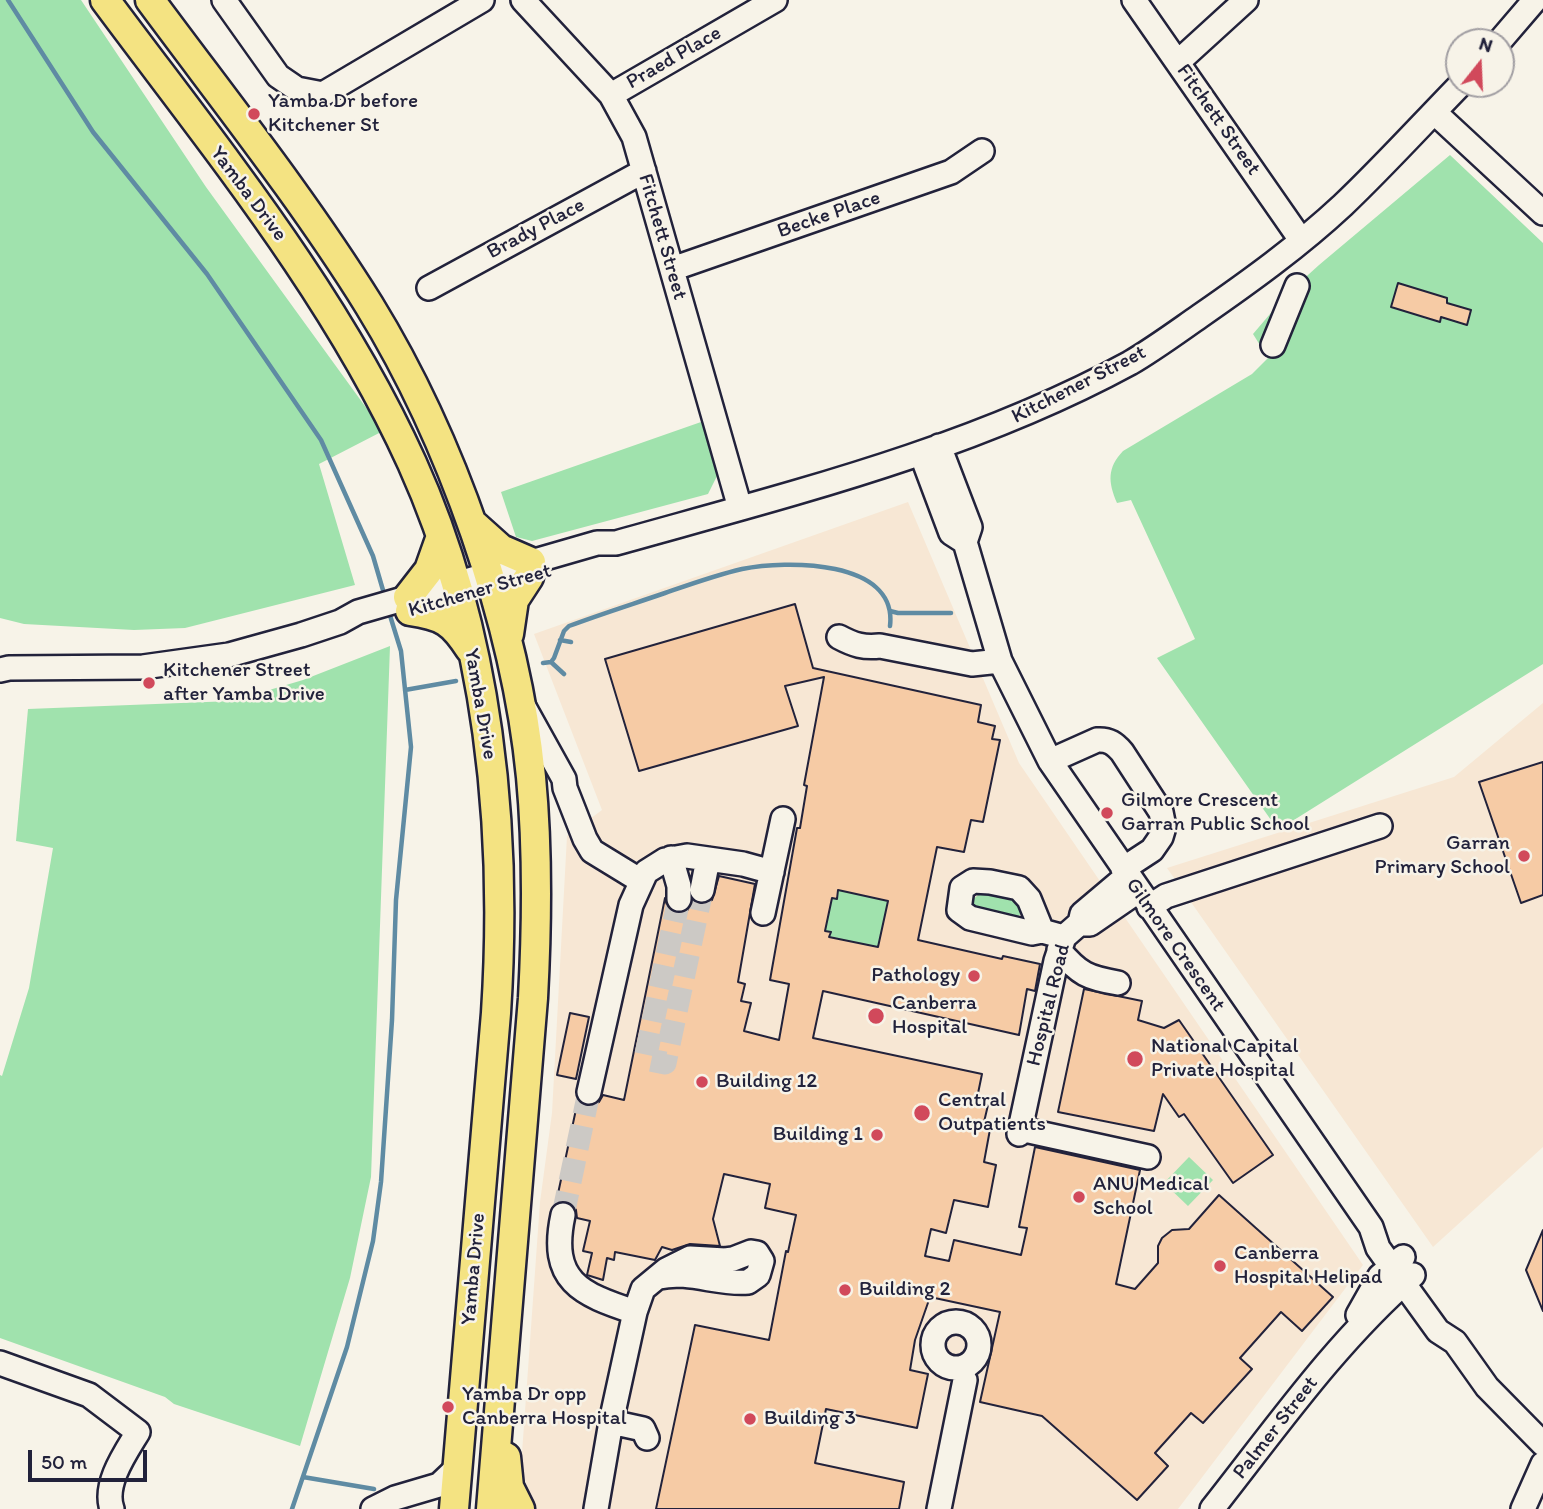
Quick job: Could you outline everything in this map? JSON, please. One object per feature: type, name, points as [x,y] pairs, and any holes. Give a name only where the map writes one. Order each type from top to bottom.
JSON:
[{"type":"main road","name":"Yamba Drive","points":[[105,0],[281,237],[325,304],[369,379],[412,463],[457,590],[472,651],[484,708],[494,786],[500,871],[500,934],[496,1013],[454,1509]]},
{"type":"main road","name":"Yamba Drive","points":[[150,0],[318,228],[371,308],[436,434],[470,522],[508,643],[520,701],[533,804],[537,908],[533,998],[491,1509]]},
{"type":"main road","points":[[470,522],[530,569],[514,600],[508,643]]},
{"type":"main road","points":[[396,608],[429,570],[440,539]]},
{"type":"main road","points":[[396,608],[430,614],[444,620],[457,629],[472,651]]},
{"type":"main road","points":[[499,1407],[508,1425],[506,1452],[509,1487],[520,1509]]},
{"type":"street","points":[[224,0],[278,76],[297,89],[323,94],[482,0]]},
{"type":"street","name":"Fitchett Street","points":[[523,0],[611,94],[634,137],[740,508]]},
{"type":"street","name":"Praed Place","points":[[611,94],[775,0]]},
{"type":"street","name":"Fitchett Street","points":[[1134,0],[1301,240]]},
{"type":"street","points":[[1178,62],[1246,0]]},
{"type":"street","points":[[1511,28],[1535,0]]},
{"type":"street","name":"Kitchener Street","points":[[0,670],[143,667],[229,654],[301,635],[340,622],[358,612],[396,608],[530,569],[597,543],[616,543],[740,508],[930,450],[1031,412],[1132,362],[1239,289],[1342,206],[1448,98]]},
{"type":"street","points":[[1434,112],[1543,213]]},
{"type":"street","name":"Becke Place","points":[[671,269],[951,172],[982,151]]},
{"type":"street","name":"Brady Place","points":[[429,288],[643,172]]},
{"type":"street","points":[[1273,345],[1297,286]]},
{"type":"street","name":"Gilmore Crescent","points":[[930,450],[970,527],[965,542],[1000,661],[1050,761],[1371,1227],[1378,1248],[1403,1270],[1450,1322],[1455,1342],[1487,1387],[1543,1444]]},
{"type":"street","points":[[880,646],[972,664],[1000,661]]},
{"type":"street","points":[[520,701],[564,779],[584,839],[593,851],[640,881]]},
{"type":"street","name":"Gilmore Crescent","points":[[1050,761],[1097,740],[1106,739],[1122,752],[1161,812],[1164,827],[1134,886]]},
{"type":"street","points":[[533,804],[537,787],[542,783],[552,783],[565,788]]},
{"type":"street","points":[[763,913],[783,819]]},
{"type":"street","points":[[1134,886],[1166,896],[1380,826]]},
{"type":"street","points":[[589,1092],[631,905],[640,881],[653,867],[671,858],[687,856],[743,864],[772,872]]},
{"type":"street","points":[[671,858],[679,886],[679,899]]},
{"type":"street","points":[[702,890],[708,859]]},
{"type":"street","name":"Hospital Road","points":[[1134,886],[1082,914],[1061,936],[1020,1131],[1148,1157]]},
{"type":"street","points":[[1061,936],[1080,973],[1118,983]]},
{"type":"street","points":[[563,1215],[560,1254],[568,1276],[590,1296],[635,1312]]},
{"type":"street","name":"Palmer Street","points":[[1212,1509],[1339,1348],[1380,1276],[1403,1270]]},
{"type":"street","points":[[594,1508],[635,1312],[643,1289],[659,1277]]},
{"type":"street","points":[[0,1363],[89,1395],[138,1432],[114,1476],[110,1503],[112,1509]]},
{"type":"street","points":[[939,1509],[962,1370]]},
{"type":"street","points":[[611,1422],[643,1429],[647,1438]]},
{"type":"street","points":[[1523,1509],[1543,1464]]},
{"type":"street","points":[[373,1509],[395,1497],[439,1485],[458,1466]]},
{"type":"shaded area","name":"Canberra Hospital","points":[[908,502],[1019,763],[1363,1265],[1178,1509],[534,1509],[521,1467],[540,1202],[552,1113],[567,836],[602,810],[534,634]]},
{"type":"shaded area","points":[[1543,703],[1543,1147],[1433,1247],[1167,868],[1454,777]]},
{"type":"green space","points":[[0,0],[81,0],[206,187],[383,431],[319,464],[355,585],[185,628],[134,630],[24,624],[0,618]]},
{"type":"green space","points":[[1450,155],[1543,243],[1543,664],[1278,830],[1157,658],[1195,639],[1131,500],[1117,503],[1111,482],[1112,469],[1123,451],[1252,374],[1268,358],[1253,334],[1287,294]]},
{"type":"green space","points":[[701,422],[720,470],[708,494],[532,541],[516,537],[501,492]]},
{"type":"green space","points":[[390,646],[371,1177],[350,1278],[300,1446],[174,1404],[165,1397],[0,1338],[0,1075],[2,1076],[29,988],[53,848],[16,841],[28,709],[232,701],[303,680]]},
{"type":"green space","points":[[838,890],[888,901],[878,947],[829,937],[830,932],[825,931],[832,898],[837,899]]},
{"type":"green space","points":[[982,892],[1013,897],[1022,907],[1021,913],[1016,920],[976,911],[972,900]]},
{"type":"green space","points":[[1189,1157],[1213,1180],[1188,1206],[1164,1183]]},
{"type":"building","points":[[1398,283],[1447,298],[1447,303],[1471,310],[1467,325],[1441,317],[1440,322],[1391,307]]},
{"type":"building","points":[[795,604],[813,668],[981,705],[978,722],[995,726],[992,739],[1000,740],[983,822],[971,820],[964,852],[937,847],[918,940],[1002,959],[1003,956],[1040,964],[1035,991],[1027,989],[1019,1035],[823,991],[813,1038],[982,1074],[976,1103],[988,1105],[984,1122],[991,1124],[984,1162],[996,1165],[988,1207],[954,1200],[946,1233],[931,1229],[925,1256],[949,1261],[954,1240],[1021,1255],[1027,1228],[1019,1227],[1035,1147],[1140,1170],[1116,1284],[1135,1289],[1158,1263],[1158,1246],[1162,1238],[1172,1230],[1189,1229],[1219,1195],[1333,1297],[1302,1331],[1281,1312],[1240,1358],[1252,1369],[1203,1423],[1191,1413],[1155,1453],[1168,1466],[1137,1500],[1042,1416],[980,1402],[1000,1312],[930,1297],[915,1340],[910,1370],[928,1374],[917,1428],[826,1409],[815,1463],[904,1482],[899,1509],[656,1509],[695,1325],[769,1340],[786,1251],[788,1252],[796,1215],[765,1208],[770,1184],[724,1174],[713,1219],[720,1246],[690,1244],[672,1250],[662,1247],[655,1260],[615,1252],[614,1260],[607,1258],[603,1280],[587,1275],[592,1253],[583,1251],[590,1221],[577,1218],[576,1210],[571,1204],[564,1201],[556,1203],[578,1100],[587,1106],[599,1102],[603,1095],[624,1100],[665,898],[671,911],[680,913],[687,911],[693,900],[700,904],[712,900],[719,876],[755,884],[738,982],[745,984],[741,1001],[751,1003],[744,1031],[779,1040],[789,984],[770,980],[797,828],[800,828],[807,786],[804,785],[824,677],[785,686],[798,726],[639,771],[605,659]],"holes":[[[838,890],[888,901],[878,947],[829,937],[831,932],[825,931],[832,898],[837,899]]]},
{"type":"building","name":"Garran Primary School","points":[[1543,762],[1543,895],[1521,903],[1479,782]]},
{"type":"building","name":"National Capital Private Hospital","points":[[1084,989],[1142,1001],[1138,1020],[1164,1028],[1179,1020],[1273,1155],[1233,1183],[1184,1114],[1179,1117],[1163,1094],[1154,1131],[1058,1112]]},
{"type":"building","points":[[570,1013],[589,1017],[576,1079],[557,1075]]},
{"type":"building","points":[[1543,1230],[1543,1311],[1526,1270]]},
{"type":"waterway","points":[[8,0],[93,132],[207,274],[321,440],[373,556],[385,597]]},
{"type":"waterway","points":[[543,663],[551,662],[554,658],[564,631],[569,626],[713,577],[761,566],[810,565],[858,576],[876,588],[888,604],[890,626]]},
{"type":"waterway","points":[[292,1509],[347,1347],[373,1241],[381,1182],[392,1020],[396,900],[411,747],[401,651],[388,609]]},
{"type":"waterway","points":[[890,611],[951,613]]},
{"type":"waterway","points":[[560,640],[571,642]]},
{"type":"waterway","points":[[551,662],[564,674]]},
{"type":"waterway","points":[[405,690],[456,681]]},
{"type":"waterway","points":[[303,1477],[374,1489]]},
{"type":"tunnel","points":[[679,899],[645,1059],[665,1063],[702,890]]},
{"type":"tunnel","points":[[563,1215],[589,1092]]},
{"type":"place","name":"Yamba Dr before Kitchener St","points":[[254,114]]},
{"type":"place","name":"Kitchener Street after Yamba Drive","points":[[149,683]]},
{"type":"place","name":"Gilmore Crescent Garran Public School","points":[[1107,813]]},
{"type":"place","name":"Garran Primary School","points":[[1524,856]]},
{"type":"place","name":"Pathology","points":[[974,976]]},
{"type":"place","name":"Canberra Hospital","points":[[876,1016]]},
{"type":"place","name":"National Capital Private Hospital","points":[[1135,1059]]},
{"type":"place","name":"Building 12","points":[[702,1082]]},
{"type":"place","name":"Central Outpatients","points":[[922,1113]]},
{"type":"place","name":"Building 1","points":[[877,1135]]},
{"type":"place","name":"ANU Medical School","points":[[1079,1197]]},
{"type":"place","name":"Canberra Hospital Helipad","points":[[1220,1266]]},
{"type":"place","name":"Building 2","points":[[845,1290]]},
{"type":"place","name":"Yamba Dr opp Canberra Hospital","points":[[448,1407]]},
{"type":"place","name":"Building 3","points":[[750,1419]]}]
